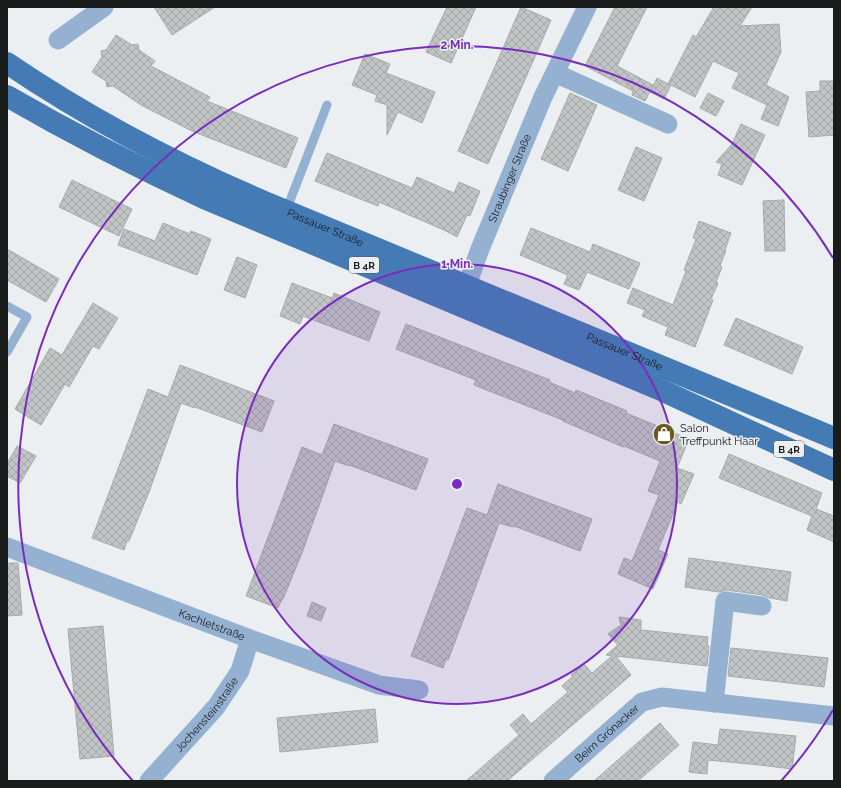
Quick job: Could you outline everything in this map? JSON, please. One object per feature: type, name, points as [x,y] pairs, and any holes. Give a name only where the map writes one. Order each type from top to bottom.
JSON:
[{"type":"main road","name":"Passauer Straße","points":[[7,63],[72,104],[147,146],[234,189],[834,438]]},
{"type":"main road","name":"Passauer Straße","points":[[7,96],[94,144],[204,198],[652,386],[834,470]]},
{"type":"street","points":[[58,40],[104,7]]},
{"type":"street","name":"Straubinger Straße","points":[[467,285],[543,97],[587,7]]},
{"type":"street","points":[[554,73],[668,124]]},
{"type":"street","name":"Kachletstraße","points":[[7,547],[250,639],[379,685],[420,690]]},
{"type":"street","points":[[714,703],[725,601],[762,606]]},
{"type":"street","name":"Jochensteinstraße","points":[[149,781],[216,707],[240,670],[250,639]]},
{"type":"street","name":"Beim Grönacker","points":[[553,781],[642,702],[662,697],[834,716]]},
{"type":"lane","points":[[286,211],[327,105]]},
{"type":"lane","points":[[7,306],[27,317],[7,352]]},
{"type":"building","points":[[154,7],[215,7],[172,35]]},
{"type":"building","points":[[447,7],[476,7],[451,63],[426,52]]},
{"type":"building","points":[[521,7],[551,20],[488,164],[458,151]]},
{"type":"building","points":[[615,7],[647,7],[617,66],[653,85],[645,101],[632,95],[633,91],[585,66]]},
{"type":"building","points":[[714,7],[752,7],[740,26],[779,24],[781,52],[766,85],[789,97],[778,126],[761,119],[767,105],[732,88],[739,73],[713,61],[695,97],[671,85],[664,99],[650,92],[657,78],[668,84],[693,35],[696,37]]},
{"type":"building","points":[[116,35],[132,45],[138,44],[139,50],[155,61],[151,66],[210,97],[207,101],[298,138],[286,168],[192,131],[141,105],[113,86],[107,87],[106,81],[92,72],[102,57],[101,51],[106,50]]},
{"type":"building","points":[[365,54],[390,64],[386,73],[435,92],[422,123],[398,112],[387,135],[387,105],[375,101],[377,95],[352,85]]},
{"type":"building","points":[[820,81],[834,81],[834,135],[809,137],[806,92],[820,91]]},
{"type":"building","points":[[570,93],[597,105],[568,171],[541,159]]},
{"type":"building","points":[[708,93],[724,101],[716,116],[700,108]]},
{"type":"building","points":[[741,124],[765,135],[742,185],[718,175],[722,164],[716,162],[732,144]]},
{"type":"building","points":[[636,147],[662,158],[644,201],[618,190]]},
{"type":"building","points":[[327,153],[412,188],[417,177],[454,193],[459,182],[480,191],[470,216],[467,215],[457,237],[379,202],[378,206],[315,181]]},
{"type":"building","points":[[72,180],[132,209],[119,236],[59,207]]},
{"type":"building","points":[[784,200],[785,251],[765,251],[763,201]]},
{"type":"building","points":[[699,221],[731,233],[720,266],[722,267],[716,282],[718,283],[711,299],[713,300],[695,347],[665,335],[668,327],[642,316],[645,310],[627,303],[633,288],[673,305],[696,239],[693,238]]},
{"type":"building","points":[[163,223],[190,234],[191,231],[211,239],[197,275],[118,245],[124,229],[155,241]]},
{"type":"building","points":[[531,228],[590,252],[593,244],[640,263],[629,289],[587,272],[579,290],[564,284],[568,275],[520,255]]},
{"type":"building","points":[[7,249],[59,279],[46,302],[7,280]]},
{"type":"building","points":[[237,257],[257,265],[245,298],[224,290]]},
{"type":"building","points":[[292,283],[332,298],[334,293],[380,312],[369,341],[303,316],[300,324],[280,316]]},
{"type":"building","points":[[93,303],[118,318],[99,349],[93,346],[69,387],[65,384],[41,425],[15,409],[50,348],[62,355]]},
{"type":"building","points":[[736,318],[803,347],[792,374],[724,345]]},
{"type":"building","points":[[406,324],[550,380],[549,382],[575,393],[576,390],[627,411],[626,413],[689,439],[677,468],[694,474],[681,504],[678,502],[658,550],[668,554],[653,589],[618,574],[624,558],[632,561],[659,495],[648,491],[660,461],[624,446],[623,447],[563,420],[474,385],[476,380],[396,349]]},
{"type":"building","points":[[180,365],[274,401],[262,432],[181,403],[149,492],[124,550],[92,538],[148,389],[168,397]]},
{"type":"building","points":[[334,424],[428,459],[416,490],[335,461],[303,550],[278,608],[246,596],[302,447],[322,455]]},
{"type":"building","points":[[17,446],[36,456],[20,483],[7,476],[7,464]]},
{"type":"building","points":[[729,454],[822,493],[816,509],[834,516],[834,542],[807,530],[812,516],[719,478]]},
{"type":"building","points":[[498,484],[592,519],[580,551],[514,526],[499,523],[448,660],[446,659],[443,668],[411,656],[467,508],[487,515]]},
{"type":"building","points":[[689,558],[791,572],[787,601],[770,598],[763,595],[726,590],[719,592],[685,587]]},
{"type":"building","points":[[7,563],[18,563],[22,615],[7,616]]},
{"type":"building","points":[[312,602],[326,608],[321,621],[307,616]]},
{"type":"building","points":[[619,617],[641,620],[641,630],[708,637],[707,645],[709,646],[707,666],[616,656],[631,675],[507,781],[466,781],[519,735],[510,725],[523,714],[531,724],[568,692],[562,686],[573,676],[571,675],[584,664],[592,673],[612,656],[606,655],[618,645],[608,634],[621,625]]},
{"type":"building","points":[[103,626],[114,756],[80,759],[68,629]]},
{"type":"building","points":[[731,648],[828,658],[824,687],[728,676]]},
{"type":"building","points":[[375,709],[378,742],[280,752],[277,718]]},
{"type":"building","points":[[660,723],[679,745],[638,781],[594,781]]},
{"type":"building","points":[[720,729],[796,736],[792,769],[708,760],[707,774],[689,772],[693,742],[718,745]]},
{"type":"place","name":"Salon Treffpunkt Haar","points":[[664,434]]}]
